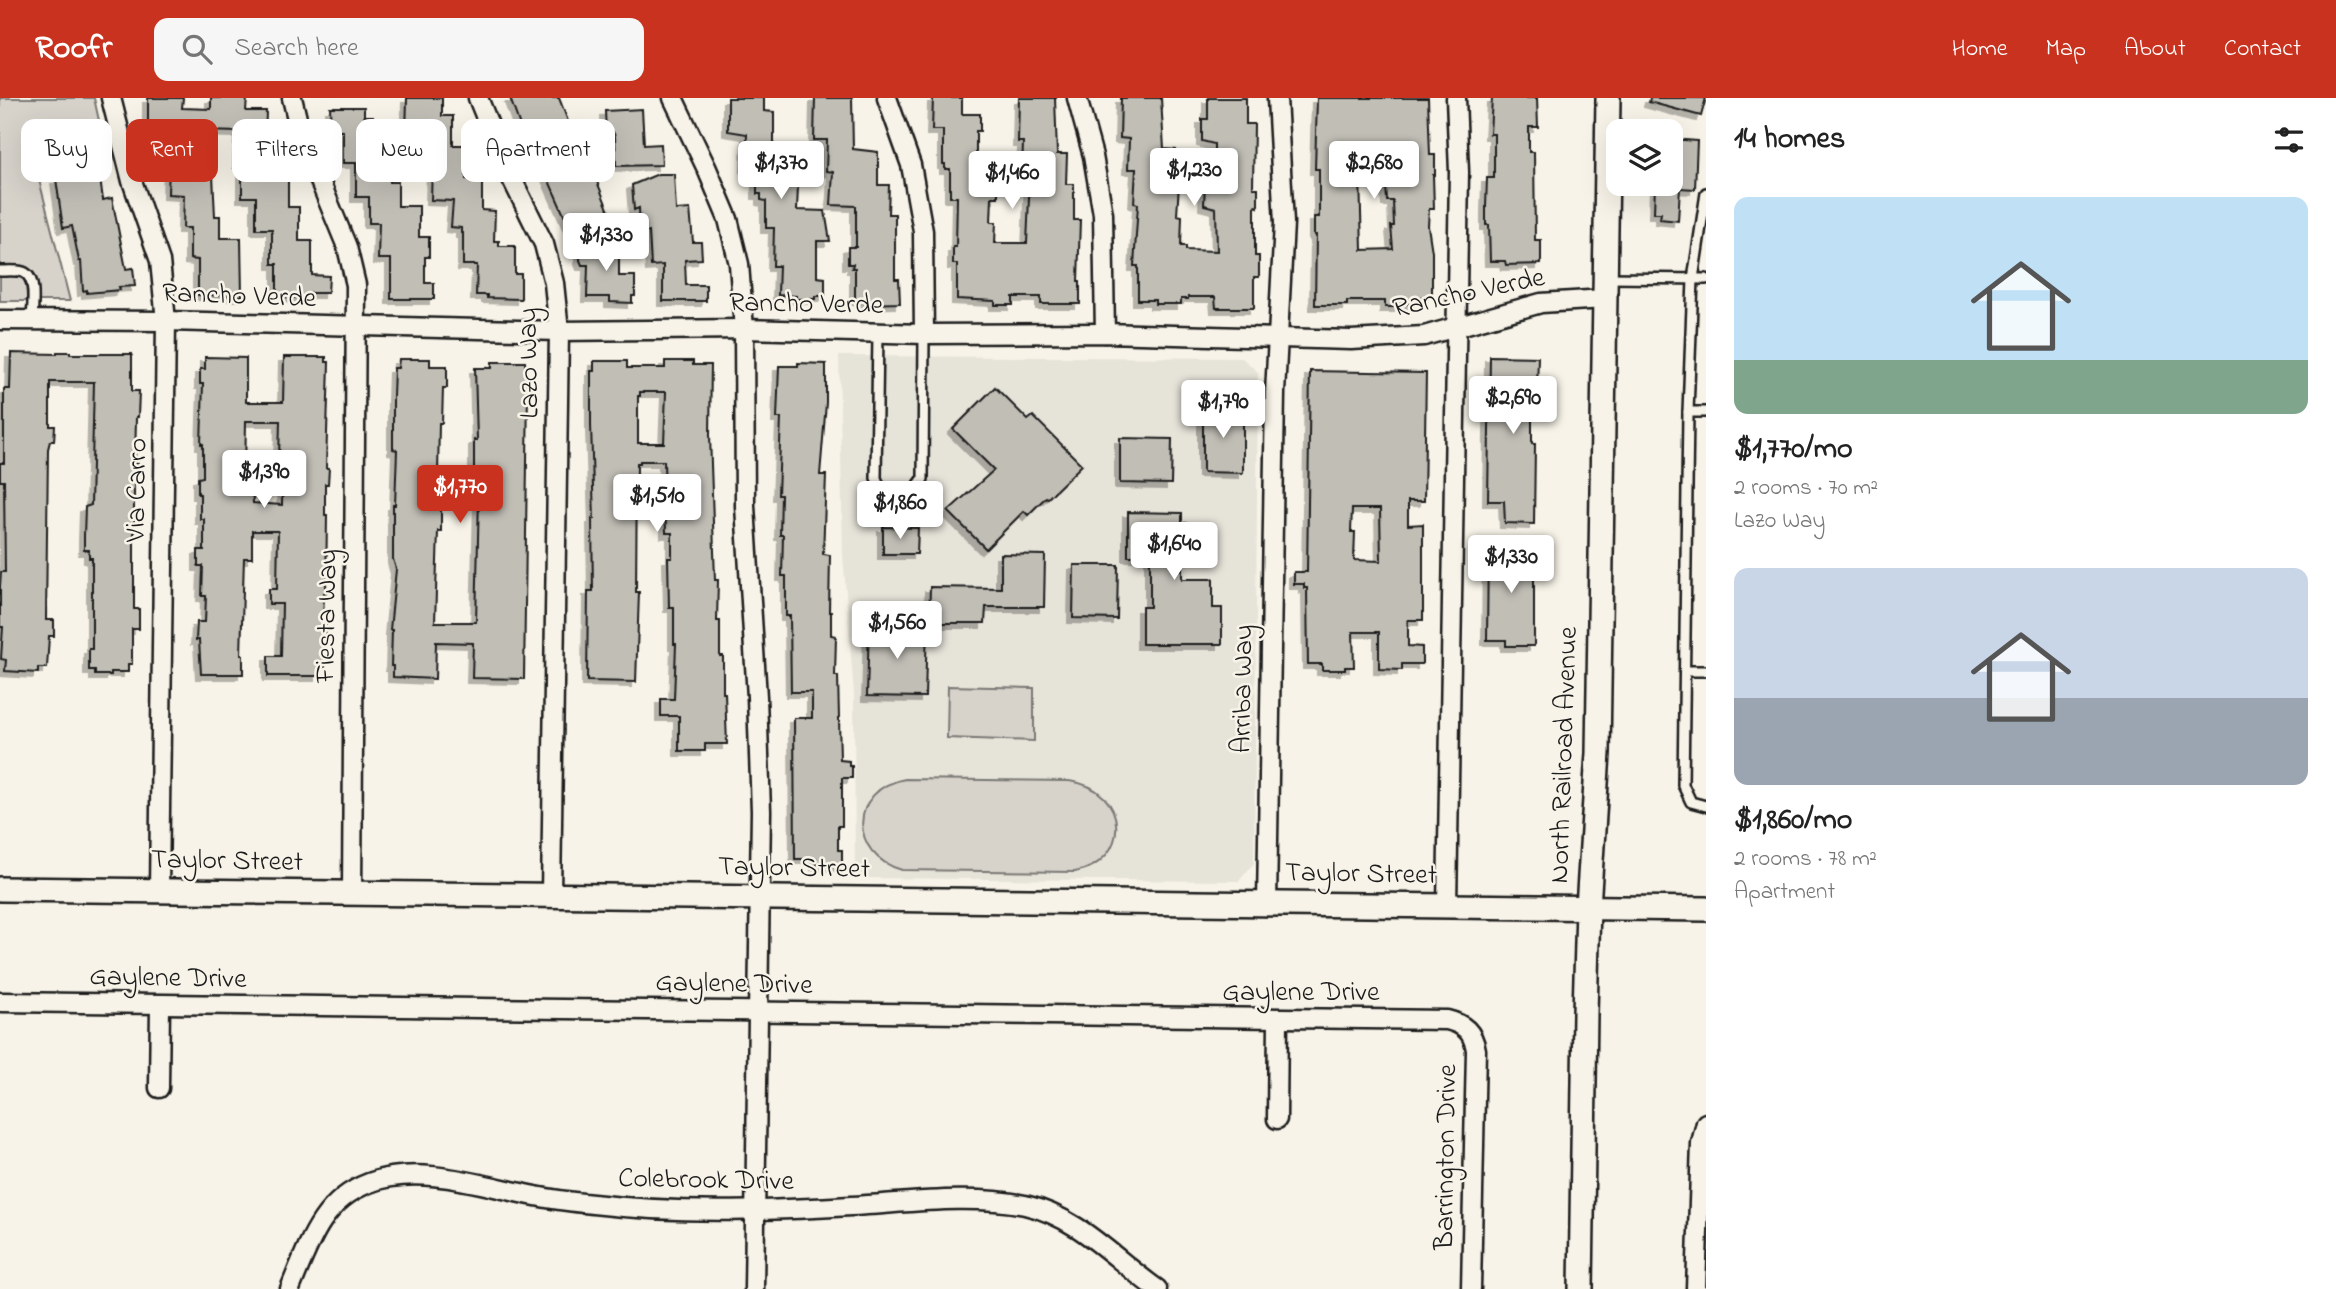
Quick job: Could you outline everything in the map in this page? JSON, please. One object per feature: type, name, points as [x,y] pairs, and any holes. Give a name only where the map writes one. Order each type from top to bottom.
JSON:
[{"type":"street","name":"Via Carro","points":[[111,98],[132,181],[160,261],[166,321],[159,891]]},
{"type":"street","name":"Fiesta Way","points":[[292,98],[301,135],[347,247],[356,285],[352,893]]},
{"type":"street","name":"Lazo Way","points":[[478,98],[506,167],[544,244],[554,283],[559,331],[551,895]]},
{"type":"street","points":[[673,98],[728,219],[739,264],[744,329],[745,506],[761,811],[754,1289]]},
{"type":"street","points":[[887,98],[911,164],[923,231],[924,334]]},
{"type":"street","points":[[1077,98],[1093,156],[1103,214],[1105,334]]},
{"type":"street","name":"Arriba Way","points":[[1267,904],[1275,407],[1284,223],[1276,98]]},
{"type":"street","points":[[1447,906],[1459,172],[1456,98]]},
{"type":"street","name":"North Railroad Avenue","points":[[1581,1289],[1588,907],[1598,752],[1608,98]]},
{"type":"street","name":"Rancho Verde","points":[[0,320],[166,321],[559,331],[744,329],[1351,340],[1424,336],[1455,329],[1503,312],[1605,288]]},
{"type":"street","name":"Taylor Street","points":[[0,889],[1706,909]]},
{"type":"street","name":"Gaylene Drive","points":[[0,1002],[1278,1020],[1447,1020],[1460,1023],[1466,1028]]},
{"type":"street","points":[[159,1088],[160,1006]]},
{"type":"street","points":[[1277,1119],[1278,1020]]},
{"type":"street","name":"Barrington Drive","points":[[1466,1028],[1474,1040],[1476,1050],[1471,1289]]},
{"type":"street","points":[[1696,1289],[1701,1143],[1706,1123]]},
{"type":"street","name":"Colebrook Drive","points":[[290,1289],[314,1235],[333,1205],[368,1183],[390,1177],[436,1177],[476,1182],[531,1196],[661,1211],[755,1212],[945,1201],[992,1201],[1027,1206],[1080,1227],[1157,1289]]},
{"type":"lane","points":[[1706,193],[1693,279],[1688,412],[1683,785],[1691,802],[1706,806]]},
{"type":"lane","points":[[0,271],[24,272],[29,275],[32,282],[32,321]]},
{"type":"lane","points":[[1605,288],[1706,279]]},
{"type":"lane","points":[[878,333],[876,478],[880,487],[902,495],[916,489],[923,479],[924,334]]},
{"type":"lane","points":[[1688,412],[1706,412]]},
{"type":"lane","points":[[1686,671],[1706,671]]},
{"type":"shaded area","points":[[0,98],[94,98],[99,119],[21,119],[21,182],[40,182],[70,301],[0,301]]},
{"type":"shaded area","points":[[839,356],[1242,358],[1258,372],[1254,863],[1239,881],[855,878],[854,694],[843,555]]},
{"type":"shaded area","points":[[948,686],[1034,688],[1034,741],[947,738]]},
{"type":"shaded area","points":[[905,779],[1069,781],[1089,787],[1104,797],[1113,811],[1116,826],[1114,841],[1106,855],[1093,866],[1075,872],[902,870],[884,862],[872,851],[864,837],[862,823],[865,808],[873,795],[887,785]]},
{"type":"building","points":[[148,98],[183,98],[182,108],[211,109],[211,98],[247,98],[246,111],[266,111],[266,119],[232,119],[232,132],[218,131],[218,119],[148,119]]},
{"type":"building","points":[[407,98],[442,98],[442,116],[453,116],[453,145],[461,145],[461,182],[482,182],[482,210],[495,211],[494,241],[499,241],[499,246],[515,246],[515,274],[521,274],[521,299],[476,295],[477,265],[463,265],[463,233],[461,228],[451,227],[453,201],[431,200],[432,182],[447,182],[447,119],[406,119]]},
{"type":"building","points":[[510,98],[559,98],[567,119],[518,119]]},
{"type":"building","points":[[728,98],[764,98],[764,111],[774,112],[774,145],[792,147],[791,177],[793,185],[798,186],[797,210],[825,211],[830,241],[817,241],[817,277],[825,278],[825,296],[796,299],[796,296],[778,295],[779,266],[773,266],[774,228],[766,228],[766,201],[761,200],[761,194],[757,194],[757,168],[746,168],[747,134],[728,131]]},
{"type":"building","points":[[815,98],[852,98],[853,149],[878,152],[878,185],[889,185],[888,214],[895,214],[895,279],[899,279],[900,303],[865,304],[864,300],[855,300],[855,268],[852,268],[853,264],[848,264],[848,247],[856,247],[856,206],[831,205],[833,172],[826,171],[827,140],[814,140]]},
{"type":"building","points":[[933,98],[962,98],[962,114],[980,114],[980,131],[976,131],[976,156],[983,156],[983,180],[998,180],[998,197],[992,197],[991,222],[996,222],[995,243],[1027,243],[1030,175],[1022,175],[1023,142],[1018,142],[1019,98],[1055,98],[1057,154],[1067,154],[1066,184],[1074,184],[1074,220],[1080,220],[1080,304],[1041,304],[1041,297],[1013,297],[1013,305],[957,299],[957,264],[953,264],[953,247],[956,247],[957,197],[950,197],[950,169],[945,169],[943,164],[943,130],[932,130]]},
{"type":"building","points":[[1121,98],[1161,98],[1164,149],[1176,150],[1174,183],[1179,184],[1177,215],[1182,216],[1181,246],[1186,246],[1186,250],[1217,251],[1216,208],[1204,205],[1205,183],[1214,184],[1214,144],[1202,141],[1202,119],[1208,119],[1208,98],[1246,98],[1246,124],[1254,124],[1253,188],[1258,188],[1258,207],[1255,206],[1255,256],[1259,256],[1259,277],[1254,277],[1254,308],[1216,308],[1215,297],[1188,297],[1181,299],[1181,304],[1155,304],[1155,300],[1138,300],[1138,266],[1134,266],[1138,204],[1134,203],[1136,169],[1128,169],[1129,139],[1120,138]]},
{"type":"building","points":[[1317,98],[1428,98],[1430,155],[1435,155],[1434,209],[1429,209],[1428,226],[1432,252],[1432,297],[1415,297],[1415,304],[1399,304],[1399,307],[1385,307],[1385,301],[1347,301],[1347,305],[1315,305],[1314,217],[1319,217],[1319,169],[1315,169]],"holes":[[[1385,172],[1387,201],[1393,201],[1393,249],[1362,250],[1360,175]]]},
{"type":"building","points":[[1492,98],[1537,98],[1538,127],[1529,127],[1529,152],[1534,152],[1535,240],[1541,240],[1541,264],[1506,265],[1505,261],[1490,261],[1486,207],[1487,178],[1494,178],[1494,134],[1490,134]]},
{"type":"building","points":[[1650,98],[1706,98],[1701,116],[1649,102]]},
{"type":"building","points":[[330,107],[364,107],[364,116],[373,116],[373,119],[356,119],[356,163],[343,163],[342,119],[330,119]]},
{"type":"building","points":[[642,109],[644,145],[661,144],[662,165],[616,166],[615,119],[605,119],[605,111]]},
{"type":"building","points":[[1683,140],[1697,141],[1695,189],[1683,188]]},
{"type":"building","points":[[658,174],[674,174],[676,210],[690,209],[693,242],[701,242],[702,259],[685,260],[686,285],[706,285],[706,301],[663,301],[663,265],[651,266],[649,232],[640,232],[639,208],[634,210],[632,185]]},
{"type":"building","points":[[56,182],[100,182],[103,200],[112,198],[126,269],[133,268],[135,286],[119,287],[120,290],[87,293],[87,290],[83,291],[81,261],[72,226],[63,228]]},
{"type":"building","points":[[168,182],[213,182],[215,216],[220,216],[220,238],[241,238],[242,296],[198,295],[198,260],[190,259],[190,228],[183,228],[184,195],[168,194]]},
{"type":"building","points":[[242,182],[288,182],[288,207],[299,207],[299,241],[312,241],[312,275],[329,276],[328,293],[311,293],[311,298],[277,297],[277,264],[272,264],[272,229],[256,229],[256,197],[242,197]]},
{"type":"building","points":[[356,182],[398,182],[398,206],[419,206],[419,237],[429,237],[429,257],[425,257],[425,283],[434,283],[434,299],[391,299],[391,259],[378,259],[379,223],[369,223],[369,197],[356,197]]},
{"type":"building","points":[[550,182],[597,182],[612,219],[581,231],[581,227],[571,231]]},
{"type":"building","points":[[1655,196],[1680,196],[1678,221],[1660,219],[1661,213],[1654,213]]},
{"type":"building","points":[[581,242],[615,242],[614,253],[619,253],[619,276],[635,276],[635,296],[632,296],[632,303],[610,302],[610,297],[587,297],[588,265],[582,265],[580,260]]},
{"type":"building","points":[[11,353],[132,354],[132,391],[139,391],[136,417],[137,483],[134,483],[134,609],[139,609],[139,629],[132,629],[132,664],[128,664],[128,672],[95,675],[95,670],[89,670],[89,649],[92,649],[92,558],[89,558],[89,550],[84,550],[84,536],[85,507],[91,505],[94,382],[50,382],[50,426],[55,426],[54,441],[50,441],[48,449],[46,620],[54,620],[54,636],[49,636],[47,668],[38,668],[38,673],[5,671],[6,660],[1,659],[3,627],[0,627],[0,586],[1,572],[5,572],[4,481],[0,481],[0,463],[4,463],[4,389],[10,389]]},
{"type":"building","points":[[1490,356],[1538,357],[1536,419],[1532,419],[1532,444],[1535,444],[1534,524],[1505,523],[1504,501],[1488,501]]},
{"type":"building","points":[[205,357],[246,358],[246,402],[283,402],[284,357],[326,357],[326,362],[329,362],[326,468],[329,468],[328,484],[325,484],[326,593],[323,624],[326,624],[325,667],[319,667],[319,676],[268,676],[268,656],[281,656],[282,604],[269,604],[269,589],[277,589],[278,531],[252,531],[252,558],[244,558],[241,655],[243,674],[201,674],[199,640],[196,640],[197,622],[205,622],[206,596],[202,596],[203,566],[198,566],[198,550],[204,550],[204,519],[200,519],[198,478],[203,477],[203,384],[200,384],[200,369],[205,369]],"holes":[[[246,421],[280,421],[279,458],[283,458],[282,505],[253,503],[252,474],[245,474]]]},
{"type":"building","points":[[399,359],[430,359],[430,366],[447,366],[447,388],[443,388],[442,423],[439,423],[438,475],[474,475],[474,440],[477,440],[475,368],[492,368],[492,362],[525,362],[528,389],[524,679],[472,678],[473,643],[436,642],[435,679],[393,677],[390,630],[396,569],[393,559],[393,505],[397,450],[393,449],[393,396],[394,368],[398,368]],"holes":[[[441,495],[479,497],[476,622],[435,622]]]},
{"type":"building","points":[[594,361],[627,361],[627,368],[665,368],[665,361],[693,361],[693,365],[711,365],[710,435],[715,580],[718,580],[717,621],[720,621],[720,656],[723,656],[727,744],[705,744],[705,751],[679,751],[679,716],[661,716],[661,699],[674,699],[676,644],[674,607],[669,607],[668,558],[672,558],[672,533],[666,533],[664,461],[637,463],[636,592],[639,592],[636,682],[587,681],[588,591],[593,591],[591,371],[594,371]],"holes":[[[640,392],[666,392],[664,443],[638,443]]]},
{"type":"building","points":[[798,363],[826,364],[826,403],[820,475],[826,475],[823,554],[830,555],[829,612],[831,635],[836,636],[835,676],[838,676],[840,760],[849,761],[849,766],[852,766],[852,778],[842,778],[842,826],[838,826],[838,850],[842,850],[842,866],[816,865],[816,859],[795,859],[794,718],[812,718],[812,692],[791,692],[790,616],[786,616],[786,576],[782,576],[783,535],[780,535],[781,495],[778,495],[781,418],[777,418],[779,366],[798,366]]},
{"type":"building","points":[[1310,371],[1426,373],[1424,501],[1408,501],[1408,525],[1423,524],[1423,620],[1408,620],[1408,646],[1422,647],[1422,664],[1402,664],[1402,670],[1379,669],[1379,632],[1353,632],[1354,667],[1345,667],[1345,670],[1322,670],[1322,664],[1308,664],[1307,588],[1304,588],[1304,584],[1294,584],[1294,572],[1307,572]],"holes":[[[1352,509],[1380,509],[1381,561],[1354,560]]]},
{"type":"building","points":[[995,387],[1028,420],[1033,416],[1082,465],[1028,515],[1024,511],[986,549],[948,511],[994,470],[953,429]]},
{"type":"building","points":[[1203,408],[1243,409],[1243,473],[1203,472]]},
{"type":"building","points":[[1120,438],[1172,439],[1171,484],[1120,483]]},
{"type":"building","points":[[1128,512],[1182,513],[1182,523],[1207,523],[1207,546],[1182,549],[1182,579],[1213,579],[1213,608],[1222,608],[1222,644],[1142,644],[1142,607],[1150,607],[1150,556],[1128,556]]},
{"type":"building","points":[[883,527],[918,528],[917,554],[883,554]]},
{"type":"building","points":[[1488,546],[1531,546],[1534,646],[1506,646],[1506,640],[1487,640]]},
{"type":"building","points":[[1001,554],[1045,555],[1044,607],[986,607],[985,623],[929,623],[930,587],[1001,588]]},
{"type":"building","points":[[1074,565],[1118,565],[1117,619],[1073,618]]},
{"type":"building","points":[[869,624],[927,625],[925,697],[867,696]]}]
